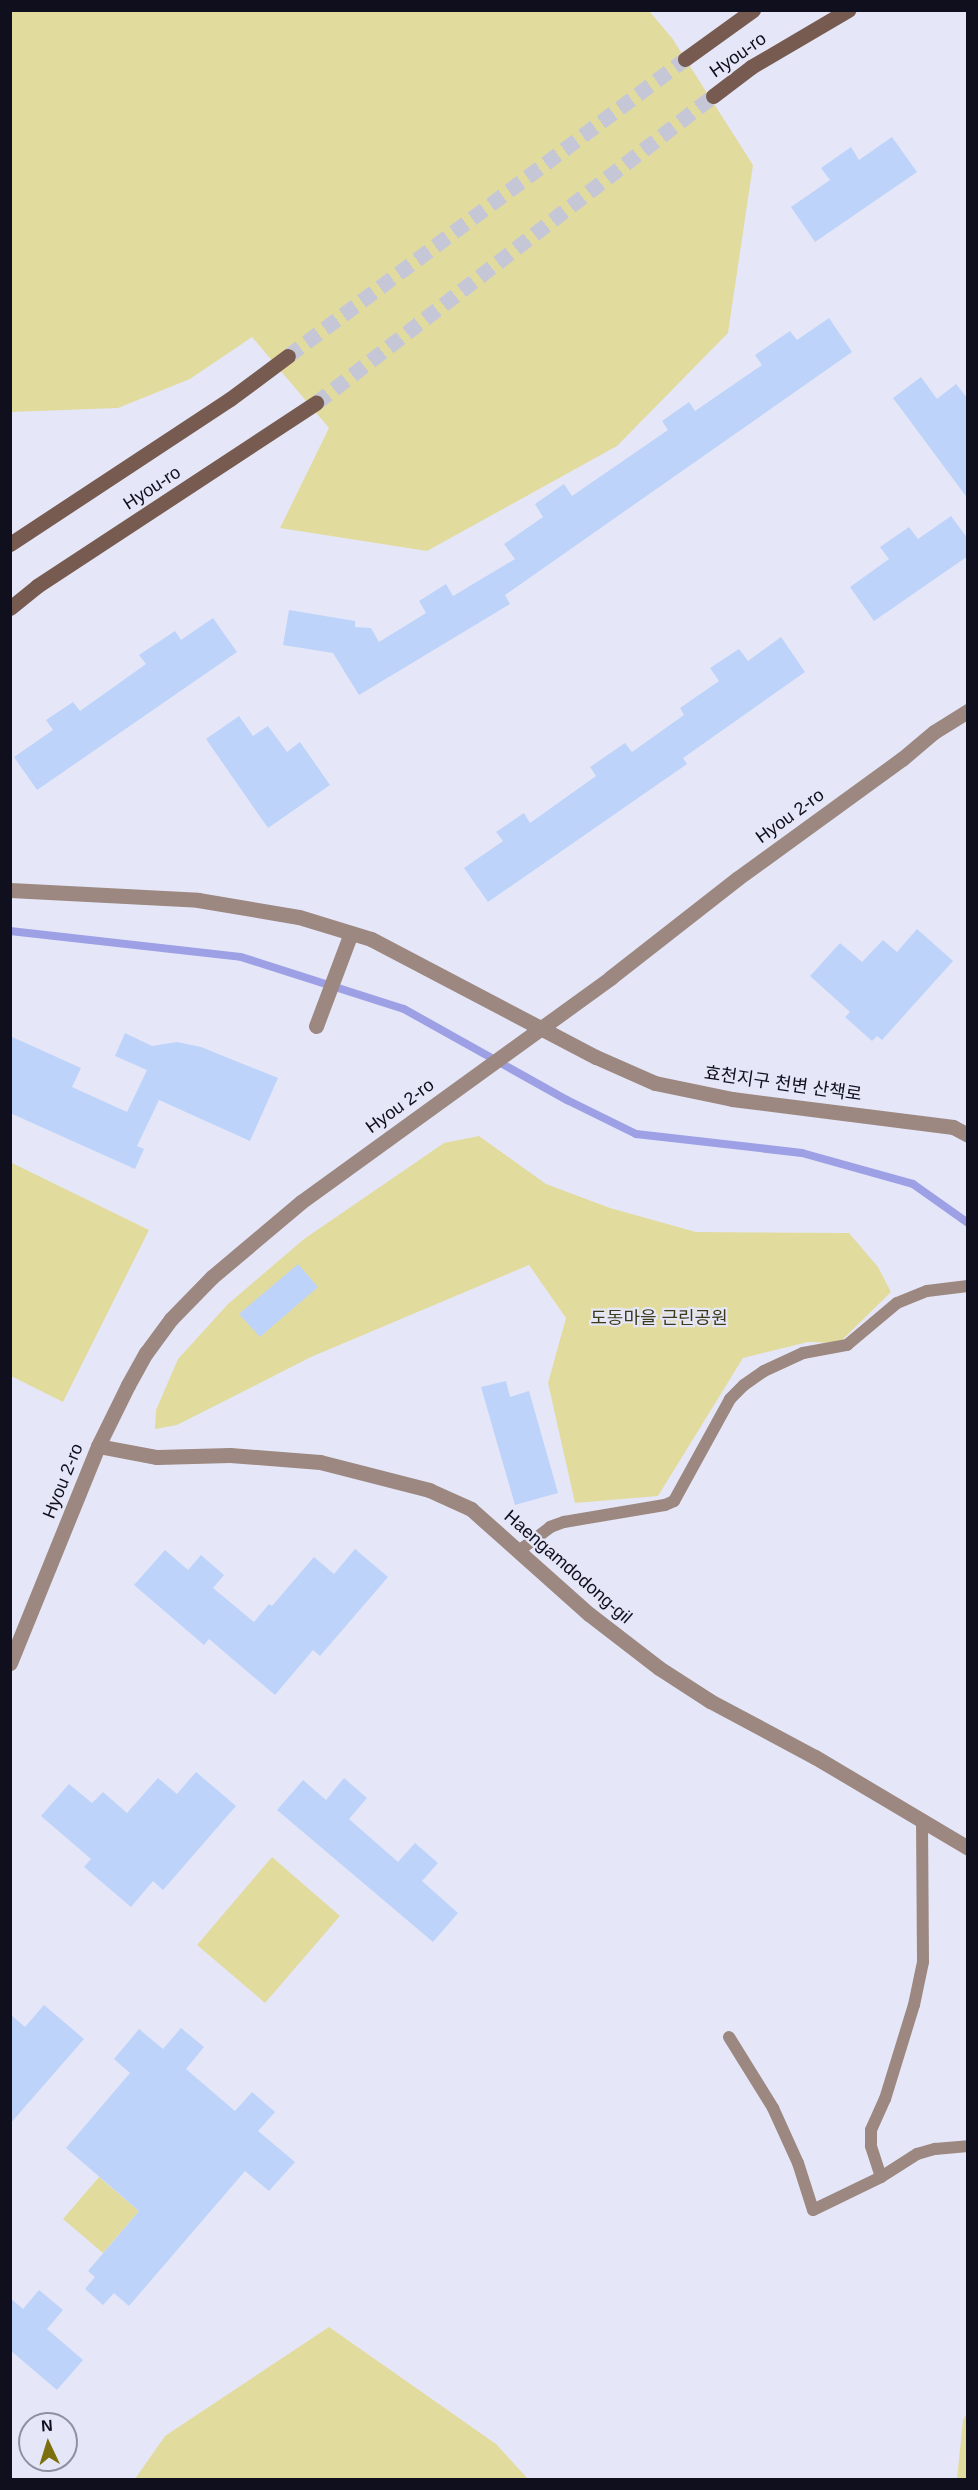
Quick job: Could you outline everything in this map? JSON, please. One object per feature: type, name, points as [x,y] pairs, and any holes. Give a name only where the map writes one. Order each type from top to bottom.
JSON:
[{"type":"main road","name":"Hyou-ro","points":[[686,59],[753,10]]},
{"type":"main road","name":"Hyou-ro","points":[[713,96],[751,67],[848,10]]},
{"type":"main road","name":"Hyou-ro","points":[[10,544],[230,399],[288,356]]},
{"type":"main road","name":"Hyou-ro","points":[[11,607],[37,586],[316,403]]},
{"type":"street","name":"Hyou 2-ro","points":[[10,1663],[98,1446],[146,1353],[171,1319],[212,1277],[301,1202],[610,978],[738,878],[902,759],[934,732],[968,711]]},
{"type":"street","name":"효천지구 천변 산책로","points":[[10,890],[198,900],[299,917],[371,939],[596,1057],[655,1083],[732,1100],[952,1127],[968,1135]]},
{"type":"street","points":[[318,1020],[351,933]]},
{"type":"street","name":"Haengamdodong-gil","points":[[98,1446],[157,1457],[230,1455],[320,1462],[429,1490],[471,1509],[520,1550],[589,1614],[659,1668],[710,1701],[815,1757],[968,1848]]},
{"type":"lane","points":[[520,1550],[550,1527],[564,1522],[665,1505],[674,1501],[718,1418],[730,1399],[744,1385],[764,1371],[803,1353],[847,1345],[897,1303],[927,1291],[968,1286]]},
{"type":"lane","points":[[881,2177],[871,2146],[871,2130],[889,2089],[914,2005],[923,1962],[922,1821]]},
{"type":"lane","points":[[729,2037],[773,2108],[798,2163],[813,2210],[881,2177],[917,2154],[935,2149],[968,2146]]},
{"type":"green space","points":[[10,11],[649,11],[672,38],[753,165],[728,333],[617,446],[427,551],[280,528],[329,428],[252,337],[190,379],[118,408],[11,412]]},
{"type":"green space","name":"도동마을 근린공원","points":[[479,1136],[546,1184],[610,1208],[696,1232],[849,1233],[878,1267],[891,1292],[839,1343],[808,1342],[743,1358],[658,1496],[575,1503],[548,1383],[566,1318],[529,1265],[311,1357],[177,1425],[155,1429],[156,1410],[178,1359],[228,1304],[304,1239],[444,1143]]},
{"type":"green space","points":[[10,1162],[149,1230],[63,1402],[11,1376]]},
{"type":"green space","points":[[272,1857],[340,1916],[265,2003],[197,1945]]},
{"type":"green space","points":[[99,2177],[139,2211],[103,2253],[63,2219]]},
{"type":"green space","points":[[329,2327],[496,2444],[528,2479],[135,2479],[165,2436]]},
{"type":"green space","points":[[967,2413],[967,2479],[957,2479],[963,2420]]},
{"type":"building","points":[[892,137],[917,172],[815,242],[791,207],[830,180],[821,168],[851,147],[859,160]]},
{"type":"building","points":[[829,318],[852,352],[505,595],[510,604],[359,695],[333,653],[283,645],[289,610],[355,621],[355,627],[371,628],[379,642],[426,613],[419,601],[446,584],[453,596],[515,559],[504,544],[543,517],[535,504],[564,484],[572,496],[668,430],[662,421],[689,402],[695,411],[762,365],[755,355],[790,331],[797,340]]},
{"type":"building","points":[[921,377],[937,399],[956,384],[968,399],[968,499],[893,398]]},
{"type":"building","points":[[951,516],[968,539],[968,556],[874,621],[850,587],[889,559],[880,547],[909,527],[918,539]]},
{"type":"building","points":[[213,618],[237,652],[37,790],[14,757],[53,730],[46,720],[73,702],[80,711],[146,664],[139,655],[175,631],[181,640]]},
{"type":"building","points":[[781,637],[805,672],[683,758],[687,764],[488,902],[464,868],[503,841],[496,832],[524,813],[530,823],[596,776],[590,767],[625,743],[632,752],[684,715],[680,708],[719,681],[710,668],[739,649],[748,661]]},
{"type":"building","points":[[239,716],[253,736],[268,726],[287,752],[300,742],[330,785],[268,828],[206,739]]},
{"type":"building","points":[[917,929],[953,961],[882,1040],[877,1036],[872,1041],[845,1017],[850,1012],[810,976],[840,943],[862,962],[883,940],[897,952]]},
{"type":"building","points":[[125,1033],[152,1046],[177,1042],[201,1047],[278,1078],[250,1141],[159,1100],[137,1146],[144,1149],[135,1169],[10,1113],[10,1036],[81,1068],[72,1087],[127,1112],[147,1070],[115,1056]]},
{"type":"building","points":[[298,1264],[318,1287],[260,1337],[239,1314]]},
{"type":"building","points":[[506,1381],[510,1397],[529,1391],[558,1493],[515,1505],[481,1387]]},
{"type":"building","points":[[355,1549],[388,1577],[320,1656],[313,1650],[275,1695],[209,1639],[204,1645],[134,1585],[165,1550],[188,1570],[201,1555],[224,1575],[213,1588],[254,1622],[269,1604],[272,1606],[314,1557],[334,1574]]},
{"type":"building","points":[[196,1772],[236,1806],[163,1890],[153,1881],[131,1907],[84,1867],[91,1859],[41,1816],[69,1784],[92,1803],[103,1792],[127,1813],[158,1778],[177,1794]]},
{"type":"building","points":[[344,1778],[367,1798],[349,1819],[398,1862],[415,1843],[438,1863],[422,1881],[458,1913],[433,1942],[277,1810],[303,1780],[326,1800]]},
{"type":"building","points":[[44,2005],[84,2039],[10,2124],[10,2014],[25,2027]]},
{"type":"building","points":[[181,2028],[204,2047],[186,2069],[235,2111],[252,2092],[275,2112],[258,2131],[295,2162],[269,2191],[245,2171],[129,2306],[114,2293],[103,2305],[85,2289],[95,2277],[88,2271],[139,2211],[66,2148],[130,2073],[114,2059],[139,2029],[163,2049]]},
{"type":"building","points":[[39,2290],[63,2310],[47,2329],[83,2360],[57,2390],[10,2350],[10,2298],[23,2309]]},
{"type":"waterway","points":[[10,931],[241,957],[404,1009],[567,1100],[636,1134],[802,1153],[913,1184],[968,1223]]},
{"type":"tunnel","points":[[288,356],[685,59]]},
{"type":"tunnel","points":[[316,403],[713,96]]}]
